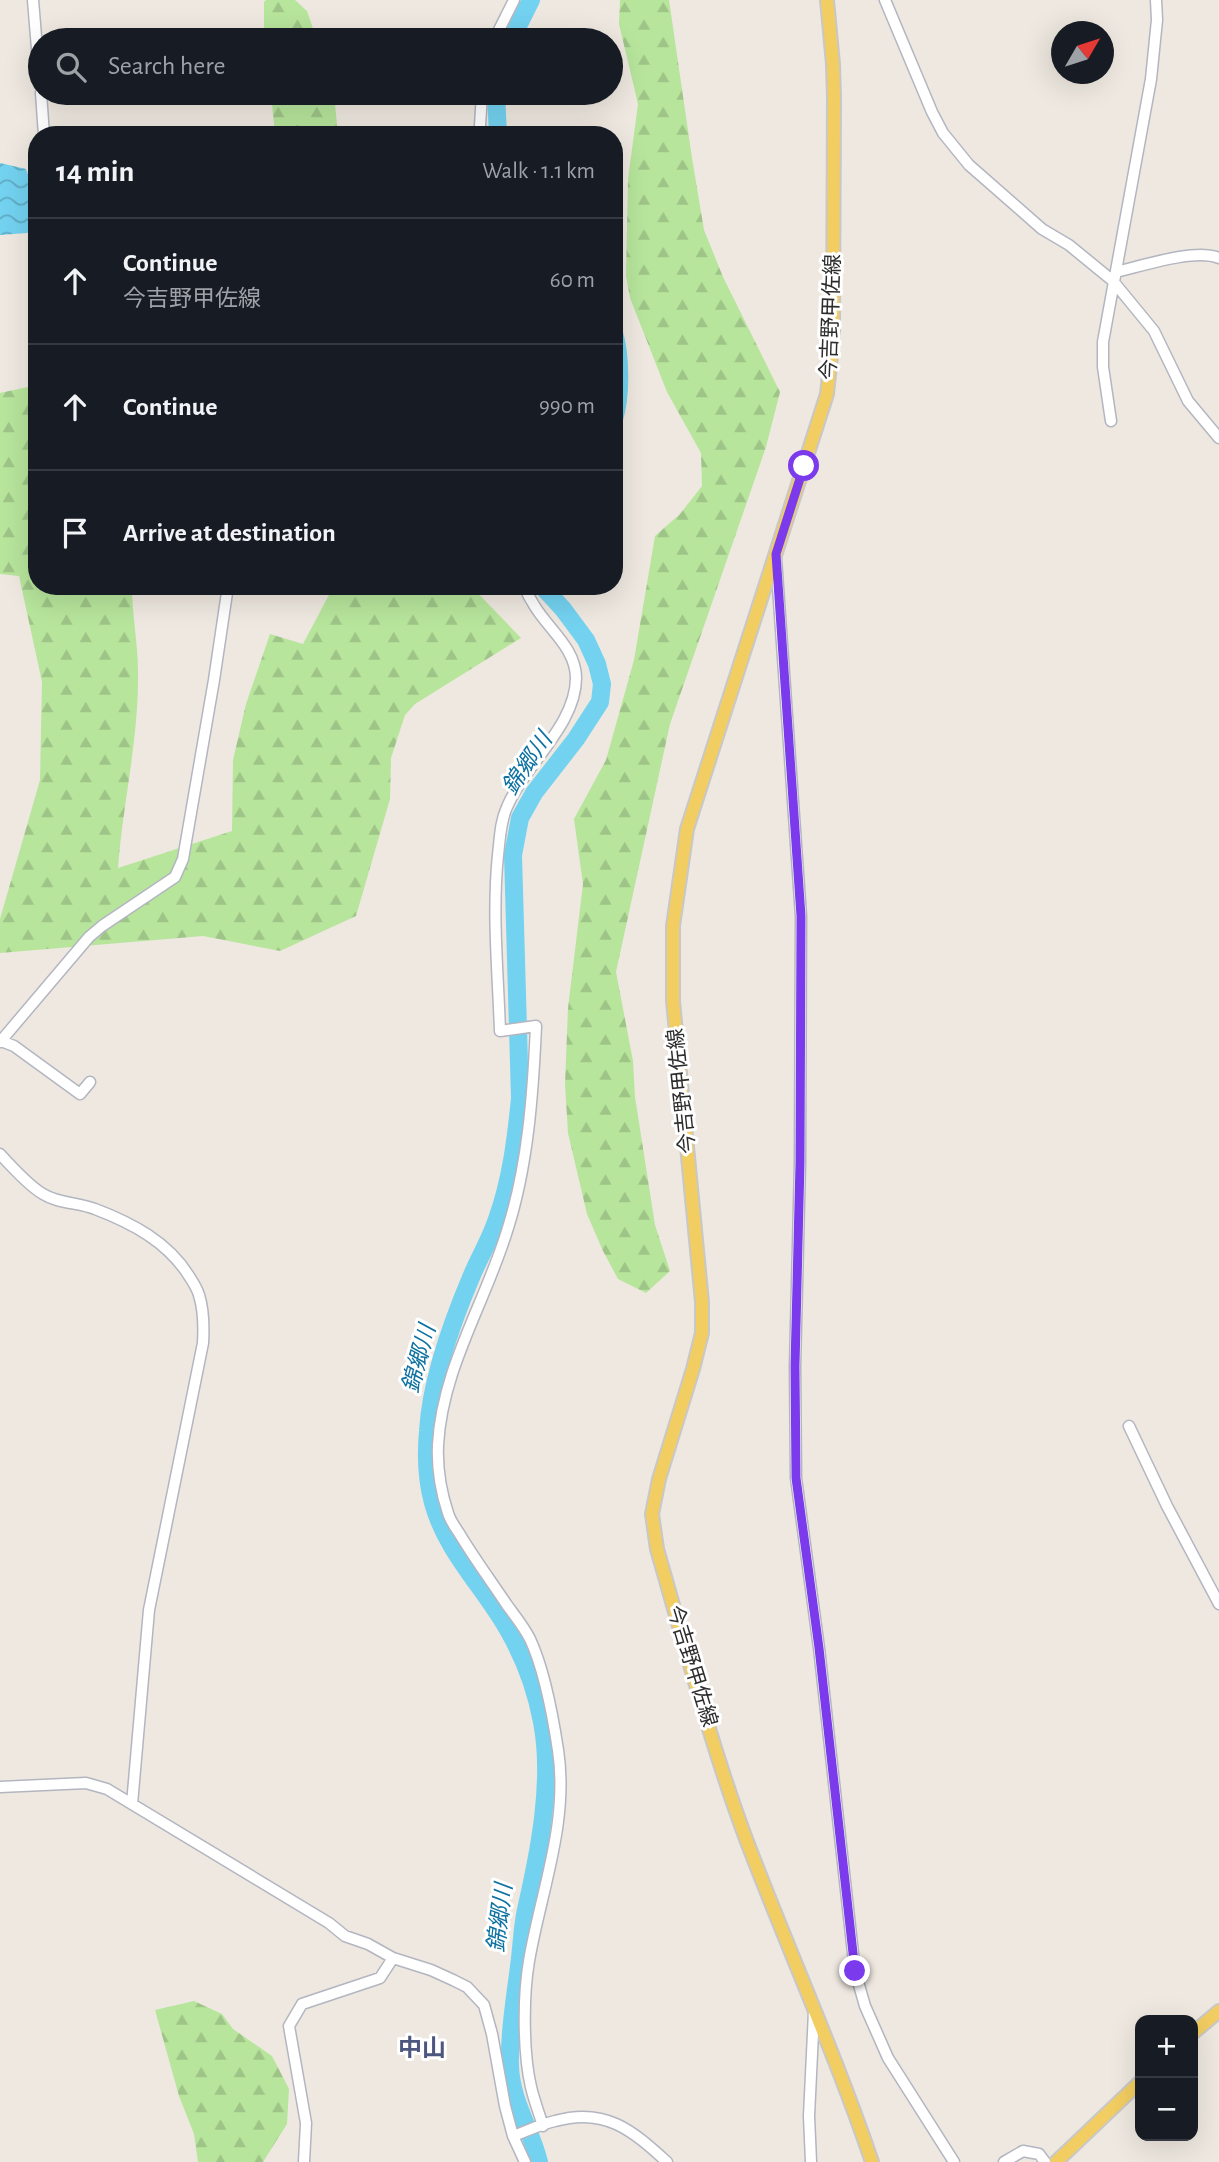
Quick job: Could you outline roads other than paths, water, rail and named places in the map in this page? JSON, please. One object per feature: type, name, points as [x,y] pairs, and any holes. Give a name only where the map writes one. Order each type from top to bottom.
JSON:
[{"type":"main road","name":"今吉野甲佐線","points":[[827,0],[834,64],[834,337],[827,394],[687,829],[673,926],[673,1001],[702,1302],[702,1333],[694,1369],[659,1479],[652,1514],[657,1549],[720,1760],[746,1837],[872,2162]]},
{"type":"main road","points":[[1198,2029],[1219,2011]]},
{"type":"main road","points":[[1056,2162],[1135,2087]]},
{"type":"street","points":[[33,0],[35,28]]},
{"type":"street","points":[[500,28],[514,0]]},
{"type":"street","points":[[885,0],[943,133],[969,165],[1042,229],[1115,277],[1154,331],[1188,401],[1219,439]]},
{"type":"street","points":[[1111,421],[1103,342],[1150,79],[1157,19],[1156,0]]},
{"type":"street","points":[[42,105],[43,126]]},
{"type":"street","points":[[480,126],[481,105]]},
{"type":"street","points":[[1115,277],[1193,254],[1219,258]]},
{"type":"street","points":[[776,554],[801,916],[796,1478],[819,1648],[855,1971],[865,2006],[888,2058],[954,2162]]},
{"type":"street","points":[[90,1082],[80,1094],[14,1046],[1,1042],[89,937],[175,877],[179,871],[227,595]]},
{"type":"street","points":[[528,595],[572,656],[576,675],[574,696],[566,717],[521,780],[506,809],[501,828],[496,881],[500,1031],[536,1026],[534,1077],[514,1207],[487,1289],[460,1351],[444,1399],[438,1444],[439,1473],[448,1515],[529,1637],[548,1699],[559,1752],[562,1800],[558,1832],[546,1877],[526,1983],[527,2056],[531,2086],[542,2126]]},
{"type":"street","points":[[0,1154],[42,1194],[55,1200],[93,1208],[155,1238],[172,1253],[199,1292],[204,1319],[203,1343],[149,1610],[132,1804]]},
{"type":"street","points":[[1129,1426],[1167,1506],[1219,1604]]},
{"type":"street","points":[[0,1787],[86,1783],[107,1789],[329,1923],[345,1936],[467,1987],[484,2005],[505,2106],[513,2136],[525,2162]]},
{"type":"street","points":[[304,2162],[306,2123],[289,2026],[302,2004],[380,1978],[393,1958]]},
{"type":"street","points":[[811,2162],[809,2116],[814,2012]]},
{"type":"street","points":[[513,2136],[554,2121],[586,2116],[606,2119],[634,2132],[667,2162]]},
{"type":"street","points":[[1004,2162],[1023,2151],[1040,2154],[1045,2162]]},
{"type":"water","points":[[0,163],[26,169],[28,232],[0,235]]},
{"type":"waterway","name":"錦郷川","points":[[517,28],[531,0]]},
{"type":"waterway","name":"錦郷川","points":[[497,105],[498,126]]},
{"type":"waterway","name":"錦郷川","points":[[539,2162],[514,2091],[510,2054],[524,1920],[544,1814],[546,1767],[542,1722],[533,1685],[513,1639],[456,1553],[439,1520],[429,1486],[427,1448],[433,1392],[444,1352],[464,1293],[497,1219],[515,1144],[520,1098],[513,855],[520,818],[534,793],[576,739],[600,702],[602,684],[597,664],[586,640],[550,595]]},
{"type":"district","name":"中山","points":[[422,2049]]}]
